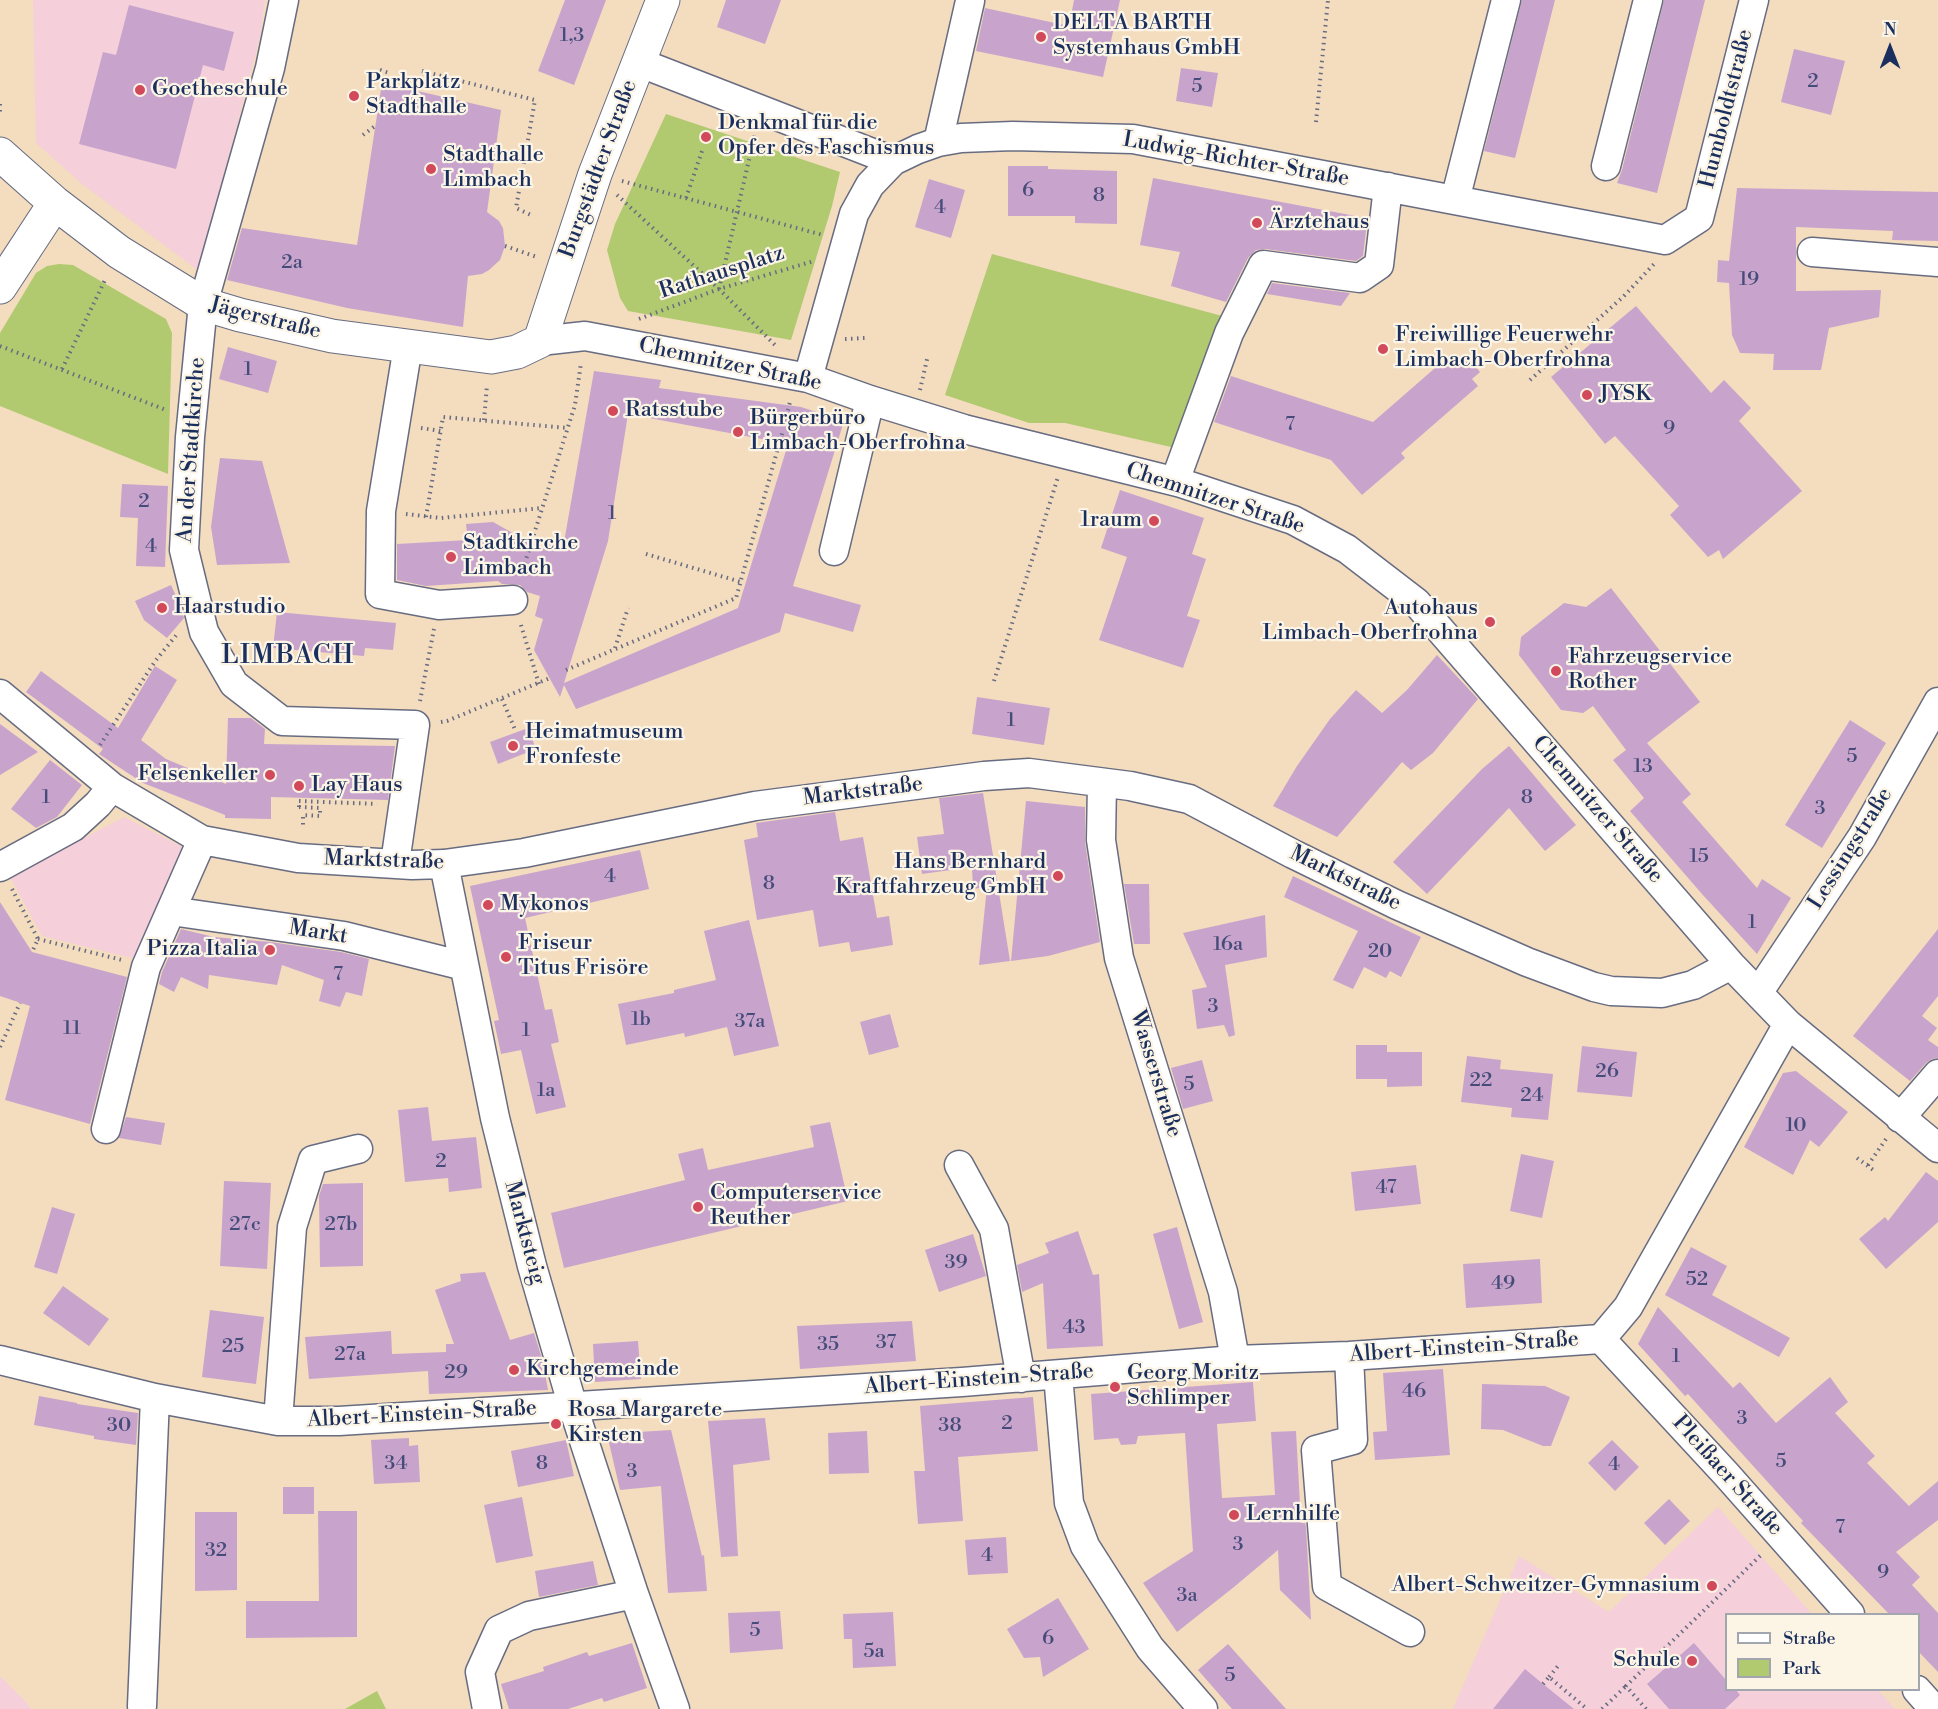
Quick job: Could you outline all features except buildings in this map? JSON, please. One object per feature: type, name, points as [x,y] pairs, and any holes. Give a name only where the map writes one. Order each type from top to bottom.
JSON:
[{"type":"main road","name":"Burgstädter Straße","points":[[540,341],[595,174],[663,0]]},
{"type":"main road","name":"Jägerstraße","points":[[0,154],[55,203],[119,252],[203,304],[332,336],[491,357],[517,352],[540,341]]},
{"type":"main road","points":[[0,287],[55,203]]},
{"type":"street","name":"An der Stadtkirche","points":[[284,0],[267,78],[203,304],[192,420],[184,550],[204,632],[234,684],[282,721],[416,725]]},
{"type":"street","points":[[1455,200],[1506,0]]},
{"type":"street","points":[[1606,166],[1648,0]]},
{"type":"street","name":"Humboldtstraße","points":[[1699,218],[1754,0]]},
{"type":"street","points":[[938,142],[970,1]]},
{"type":"street","points":[[638,62],[894,161]]},
{"type":"street","name":"Ludwig-Richter-Straße","points":[[808,378],[854,214],[870,185],[894,161],[938,142],[961,138],[1013,136],[1133,139],[1665,240],[1699,218]]},
{"type":"street","points":[[1175,481],[1229,333],[1263,265],[1360,278],[1379,266],[1388,187]]},
{"type":"street","points":[[1812,252],[1938,262]]},
{"type":"street","name":"Chemnitzer Straße","points":[[540,341],[585,336],[808,378],[964,429],[1175,481],[1293,520],[1347,549],[1416,602],[1731,964],[1788,1024],[1938,1148]]},
{"type":"street","points":[[408,346],[381,511],[380,594],[439,605],[513,600]]},
{"type":"street","points":[[834,551],[870,400]]},
{"type":"street","name":"Marktstraße","points":[[0,694],[112,787],[202,840],[298,858],[411,865],[444,864],[524,853],[755,806],[960,779],[1029,773],[1130,786],[1189,799],[1293,854],[1397,904],[1527,962],[1594,987],[1662,993],[1693,985],[1731,964]]},
{"type":"street","name":"Lessingstraße","points":[[1758,993],[1862,837],[1938,702]]},
{"type":"street","points":[[394,863],[416,725]]},
{"type":"street","name":"Wasserstraße","points":[[1102,783],[1101,840],[1119,958],[1223,1292],[1235,1360]]},
{"type":"street","points":[[4,874],[73,826],[98,804],[112,787]]},
{"type":"street","points":[[106,1129],[146,967],[202,840]]},
{"type":"street","name":"Marktsteig","points":[[444,864],[495,1118],[532,1266],[573,1407],[675,1709]]},
{"type":"street","name":"Markt","points":[[171,911],[344,936],[464,966]]},
{"type":"street","name":"Albert-Einstein-Straße","points":[[0,1360],[155,1398],[278,1421],[339,1421],[1021,1378],[1235,1360],[1349,1356],[1601,1339],[1628,1307],[1788,1024]]},
{"type":"street","points":[[1900,1118],[1938,1074]]},
{"type":"street","name":"Albert-Einstein-Straße","points":[[278,1421],[292,1227],[312,1160],[358,1149]]},
{"type":"street","points":[[958,1165],[994,1229],[1021,1378]]},
{"type":"street","name":"Pleißaer Straße","points":[[1601,1339],[1849,1613]]},
{"type":"street","points":[[1349,1356],[1353,1440],[1316,1450],[1327,1586],[1410,1632]]},
{"type":"street","points":[[1058,1375],[1069,1503],[1085,1546],[1150,1648],[1203,1709]]},
{"type":"street","points":[[142,1706],[155,1398]]},
{"type":"street","points":[[487,1709],[480,1671],[499,1630],[529,1616],[634,1593]]},
{"type":"street","points":[[1919,1691],[1934,1709]]},
{"type":"path","points":[[1316,122],[1328,0]]},
{"type":"path","points":[[380,70],[389,73]]},
{"type":"path","points":[[422,71],[535,100],[516,208],[533,216]]},
{"type":"path","points":[[0,104],[0,113]]},
{"type":"path","points":[[719,289],[761,110]]},
{"type":"path","points":[[363,135],[375,126]]},
{"type":"path","points":[[686,198],[702,151]]},
{"type":"path","points":[[595,174],[736,211],[845,247]]},
{"type":"path","points":[[595,174],[719,289],[776,346]]},
{"type":"path","points":[[505,246],[518,251]]},
{"type":"path","name":"Rathausplatz","points":[[629,343],[634,321],[719,289],[845,247]]},
{"type":"path","points":[[62,369],[119,252]]},
{"type":"path","points":[[1530,380],[1623,297],[1645,273]]},
{"type":"path","points":[[539,684],[513,600],[575,405],[585,336]]},
{"type":"path","points":[[847,339],[865,338]]},
{"type":"path","points":[[0,346],[192,420]]},
{"type":"path","points":[[914,414],[928,355]]},
{"type":"path","points":[[484,420],[486,391]]},
{"type":"path","points":[[426,517],[443,417],[568,428]]},
{"type":"path","points":[[566,670],[736,598],[783,430]]},
{"type":"path","points":[[994,681],[1066,454]]},
{"type":"path","points":[[381,511],[441,518],[542,508]]},
{"type":"path","points":[[646,554],[741,582]]},
{"type":"path","points":[[439,605],[416,725],[447,721],[549,678]]},
{"type":"path","points":[[615,648],[628,608]]},
{"type":"path","points":[[99,746],[156,660],[172,642]]},
{"type":"path","points":[[502,699],[516,732]]},
{"type":"path","points":[[303,829],[303,815],[320,816],[320,808],[299,807],[300,801],[404,805]]},
{"type":"path","points":[[4,874],[40,937],[146,967]]},
{"type":"path","points":[[32,952],[40,937]]},
{"type":"path","points":[[0,1047],[20,1003]]},
{"type":"path","points":[[1857,1158],[1876,1172]]},
{"type":"path","points":[[1602,1709],[1780,1536]]},
{"type":"path","points":[[1543,1684],[1558,1666]]},
{"type":"path","points":[[1549,1677],[1587,1709]]},
{"type":"path","points":[[1626,1686],[1646,1709]]},
{"type":"shaded area","name":"Goetheschule","points":[[33,0],[265,0],[260,37],[199,271],[82,184],[36,143]]},
{"type":"shaded area","points":[[124,817],[196,854],[140,960],[42,936],[10,877]]},
{"type":"shaded area","name":"Albert-Schweitzer-Gymnasium","points":[[1718,1507],[1811,1613],[1725,1613],[1725,1691],[1879,1691],[1895,1709],[1453,1709],[1519,1556],[1609,1612]]},
{"type":"shaded area","points":[[0,1676],[26,1702],[31,1709],[0,1709]]},
{"type":"green space","points":[[666,114],[840,172],[832,206],[791,340],[628,311],[620,298],[607,250],[615,224]]},
{"type":"green space","points":[[992,254],[1226,317],[1180,449],[1065,423],[1029,423],[945,395]]},
{"type":"green space","points":[[73,265],[166,319],[172,333],[168,474],[0,406],[0,333],[36,273],[47,266]]},
{"type":"green space","points":[[377,1691],[386,1709],[345,1709]]},
{"type":"place","name":"DELTA BARTH Systemhaus GmbH","points":[[1041,37]]},
{"type":"place","name":"Goetheschule","points":[[140,90]]},
{"type":"place","name":"Parkplatz Stadthalle","points":[[354,96]]},
{"type":"place","name":"Denkmal für die Opfer des Faschismus","points":[[706,137]]},
{"type":"place","name":"Stadthalle Limbach","points":[[431,169]]},
{"type":"place","name":"Ärztehaus","points":[[1257,223]]},
{"type":"place","name":"Freiwillige Feuerwehr Limbach-Oberfrohna","points":[[1383,349]]},
{"type":"place","name":"JYSK","points":[[1587,395]]},
{"type":"place","name":"Ratsstube","points":[[613,411]]},
{"type":"place","name":"Bürgerbüro Limbach-Oberfrohna","points":[[738,432]]},
{"type":"place","name":"1raum","points":[[1154,521]]},
{"type":"place","name":"Stadtkirche Limbach","points":[[451,557]]},
{"type":"place","name":"Haarstudio","points":[[162,608]]},
{"type":"place","name":"Autohaus Limbach-Oberfrohna","points":[[1490,622]]},
{"type":"place","name":"Fahrzeugservice Rother","points":[[1556,671]]},
{"type":"place","name":"Heimatmuseum Fronfeste","points":[[513,746]]},
{"type":"place","name":"Felsenkeller","points":[[270,775]]},
{"type":"place","name":"Lay Haus","points":[[299,786]]},
{"type":"place","name":"Hans Bernhard Kraftfahrzeug GmbH","points":[[1058,876]]},
{"type":"place","name":"Mykonos","points":[[488,905]]},
{"type":"place","name":"Pizza Italia","points":[[270,950]]},
{"type":"place","name":"Friseur Titus Frisöre","points":[[506,957]]},
{"type":"place","name":"Computerservice Reuther","points":[[698,1207]]},
{"type":"place","name":"Kirchgemeinde","points":[[514,1370]]},
{"type":"place","name":"Georg Moritz Schlimper","points":[[1115,1387]]},
{"type":"place","name":"Rosa Margarete Kirsten","points":[[556,1424]]},
{"type":"place","name":"Lernhilfe","points":[[1234,1515]]},
{"type":"place","name":"Albert-Schweitzer-Gymnasium","points":[[1712,1586]]},
{"type":"place","name":"Schule","points":[[1692,1661]]},
{"type":"district","name":"LIMBACH","points":[[288,657]]}]
